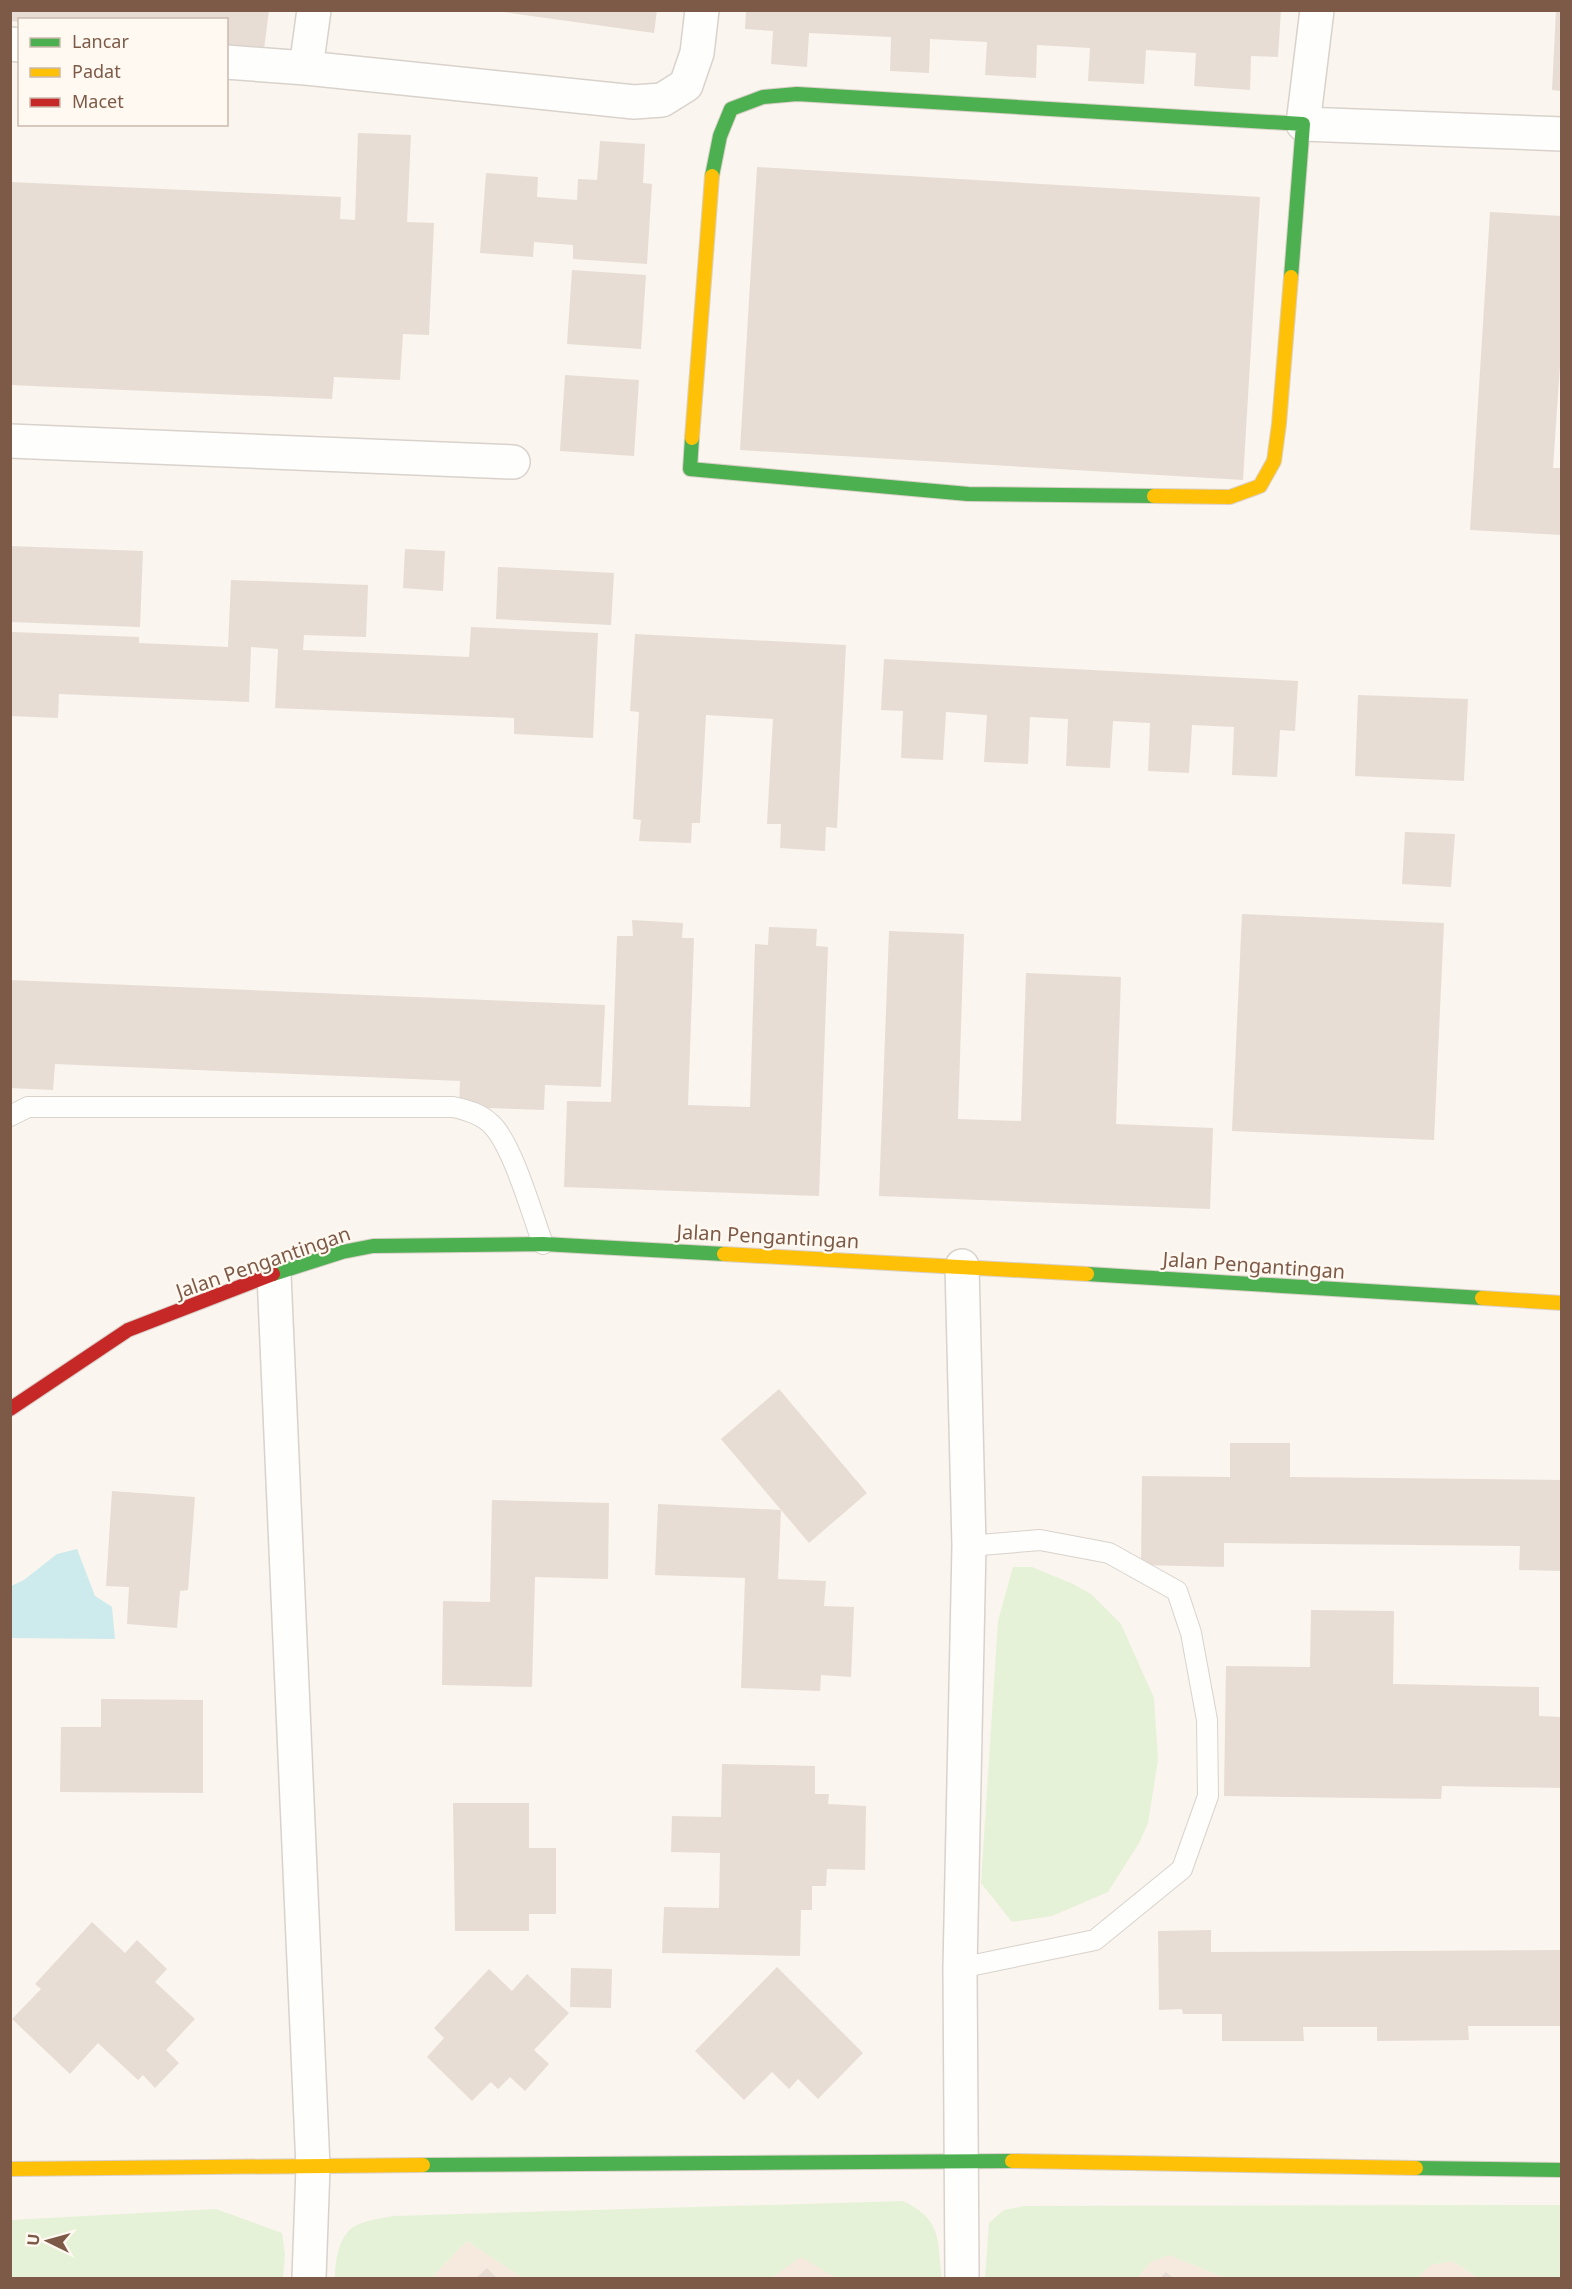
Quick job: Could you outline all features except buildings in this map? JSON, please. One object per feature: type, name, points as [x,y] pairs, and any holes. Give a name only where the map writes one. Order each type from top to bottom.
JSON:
[{"type":"street","points":[[306,68],[314,10]]},
{"type":"street","points":[[228,62],[634,102],[662,100],[686,86],[697,52],[702,10]]},
{"type":"street","points":[[1317,10],[1303,124],[1279,424],[1274,461],[1260,486],[1230,497],[968,494],[690,469],[710,187],[720,136],[731,109],[763,97],[797,94],[1303,124],[1562,134]]},
{"type":"street","points":[[10,441],[513,462]]},
{"type":"street","name":"Jalan Pengantingan","points":[[10,1409],[128,1330],[274,1274],[342,1252],[373,1246],[543,1244],[962,1266],[1562,1303]]},
{"type":"street","points":[[962,1266],[969,1546],[960,1968],[962,2278]]},
{"type":"street","points":[[274,1274],[313,2167],[309,2278]]},
{"type":"street","points":[[10,2169],[960,2160],[1562,2169]]},
{"type":"lane","points":[[10,1116],[28,1107],[453,1107],[463,1109],[473,1112],[491,1124],[506,1142],[543,1244]]},
{"type":"lane","points":[[960,1968],[1095,1940],[1182,1869],[1208,1796],[1207,1720],[1191,1633],[1177,1591],[1109,1553],[1040,1540],[969,1546]]},
{"type":"shaded area","points":[[467,2241],[523,2278],[431,2278]]},
{"type":"shaded area","points":[[1169,2255],[1225,2278],[1137,2278],[1151,2262]]},
{"type":"shaded area","points":[[801,2256],[836,2278],[771,2278]]},
{"type":"shaded area","points":[[1452,2261],[1478,2278],[1417,2278],[1431,2265]]},
{"type":"green space","points":[[1013,1567],[1032,1567],[1073,1584],[1091,1594],[1121,1624],[1154,1698],[1158,1760],[1148,1823],[1139,1843],[1108,1892],[1052,1916],[1012,1922],[981,1883],[998,1621]]},
{"type":"green space","points":[[903,2201],[916,2208],[932,2224],[938,2242],[942,2278],[836,2278],[801,2257],[771,2278],[523,2278],[467,2241],[431,2278],[335,2278],[337,2255],[347,2233],[359,2224],[393,2216]]},
{"type":"green space","points":[[1561,2205],[1561,2278],[1478,2278],[1452,2261],[1431,2265],[1417,2278],[1225,2278],[1169,2255],[1151,2262],[1137,2278],[985,2278],[989,2223],[1004,2210],[1025,2206]]},
{"type":"green space","points":[[216,2209],[282,2233],[285,2255],[283,2278],[11,2278],[11,2220]]},
{"type":"water","points":[[77,1549],[95,1596],[112,1607],[115,1639],[11,1638],[11,1586],[24,1580],[57,1554]]},
{"type":"traffic: fast","points":[[797,94],[1303,124],[1291,277]]},
{"type":"traffic: fast","points":[[712,176],[720,136],[731,109],[763,97],[797,94]]},
{"type":"traffic: fast","points":[[692,438],[690,469],[968,494],[1154,496]]},
{"type":"traffic: fast","points":[[273,1274],[342,1252],[373,1246],[543,1244],[724,1254]]},
{"type":"traffic: fast","points":[[1087,1274],[1482,1298]]},
{"type":"traffic: fast","points":[[423,2165],[1012,2161]]},
{"type":"traffic: fast","points":[[1416,2168],[1562,2170]]},
{"type":"traffic: slow","points":[[692,438],[712,176]]},
{"type":"traffic: slow","points":[[1154,496],[1230,497],[1260,486],[1274,461],[1291,277]]},
{"type":"traffic: slow","points":[[724,1254],[1087,1274]]},
{"type":"traffic: slow","points":[[1482,1298],[1562,1303]]},
{"type":"traffic: slow","points":[[1012,2161],[1416,2168]]},
{"type":"traffic: slow","points":[[10,2169],[423,2165]]},
{"type":"traffic: jam","points":[[10,1409],[128,1330],[273,1274]]}]
